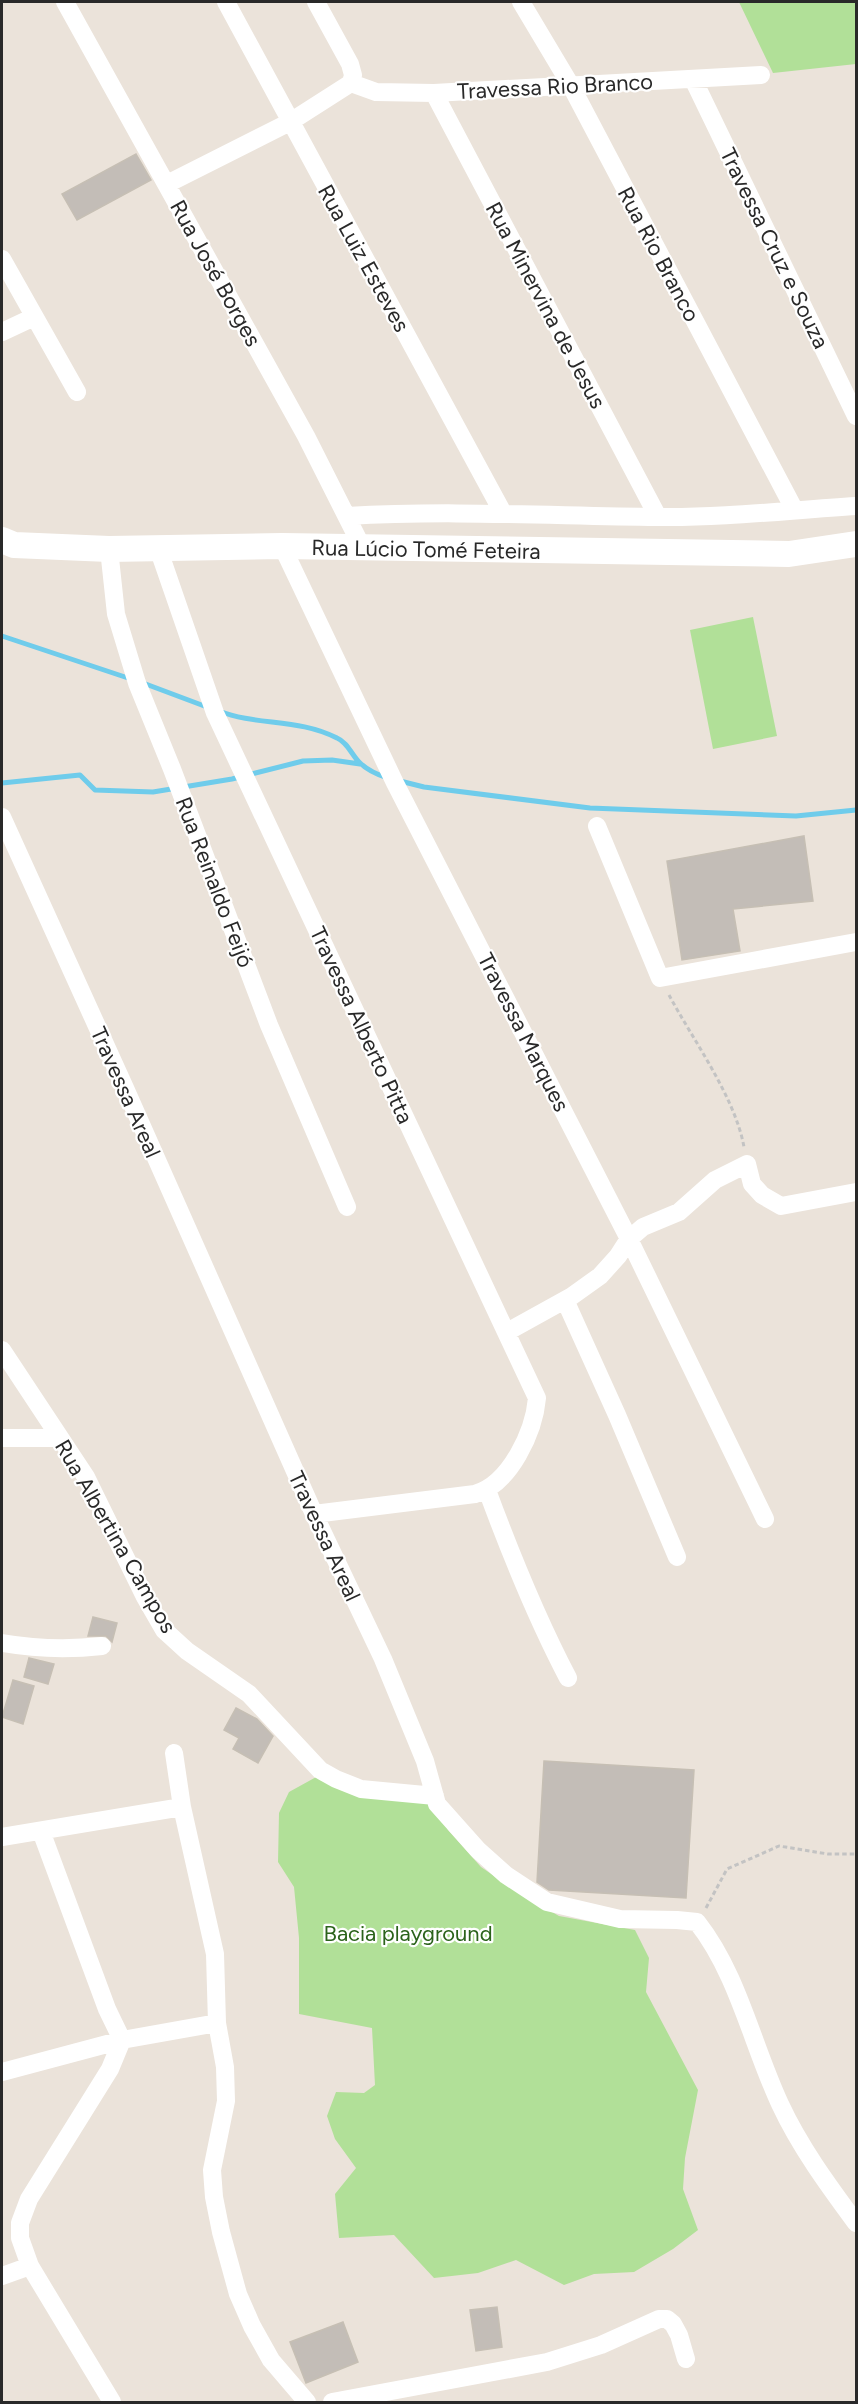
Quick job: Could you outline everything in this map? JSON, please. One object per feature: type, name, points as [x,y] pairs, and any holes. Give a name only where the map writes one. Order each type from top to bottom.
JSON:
[{"type":"main road","name":"Rua Lúcio Tomé Feteira","points":[[6,544],[109,549],[282,546],[789,554],[854,543]]},
{"type":"street","name":"Rua José Borges","points":[[65,2],[167,184],[362,547]]},
{"type":"street","name":"Rua Luiz Esteves","points":[[226,2],[503,513]]},
{"type":"street","points":[[167,184],[290,122],[351,83],[353,75],[351,64],[316,2]]},
{"type":"street","name":"Rua Rio Branco","points":[[521,2],[570,84],[794,510]]},
{"type":"street","name":"Travessa Rio Branco","points":[[351,83],[376,92],[434,93],[761,75]]},
{"type":"street","name":"Travessa Cruz e Souza","points":[[693,79],[856,416]]},
{"type":"street","name":"Rua Minervina de Jesus","points":[[434,93],[658,517]]},
{"type":"street","points":[[2,259],[77,392]]},
{"type":"street","points":[[3,332],[34,317]]},
{"type":"street","name":"Rua Lúcio Tomé Feteira","points":[[347,516],[415,512],[658,517],[856,506]]},
{"type":"street","name":"Travessa Marques","points":[[282,546],[395,783],[629,1239],[765,1519]]},
{"type":"street","name":"Travessa Alberto Pitta","points":[[158,548],[215,713],[537,1398],[535,1414],[520,1450],[504,1476],[488,1490]]},
{"type":"street","name":"Rua Reinaldo Feijó","points":[[109,549],[116,614],[137,683],[269,1025],[347,1207]]},
{"type":"street","name":"Travessa Areal","points":[[2,818],[314,1514],[383,1659],[425,1761],[437,1804],[478,1850],[506,1875],[547,1902],[620,1919],[697,1922]]},
{"type":"street","points":[[597,825],[660,978],[856,942]]},
{"type":"street","points":[[507,1332],[566,1300],[600,1276],[618,1256],[629,1239],[643,1227],[680,1212],[715,1180],[747,1164],[752,1184],[762,1195],[781,1206],[855,1196]]},
{"type":"street","points":[[566,1300],[677,1557]]},
{"type":"street","name":"Rua Albertina Campos","points":[[2,1350],[86,1477],[165,1630],[187,1651],[249,1694],[320,1770],[361,1790],[435,1796]]},
{"type":"street","points":[[2,1438],[60,1438]]},
{"type":"street","points":[[314,1514],[475,1494],[488,1490],[519,1577],[544,1634],[568,1678]]},
{"type":"street","points":[[2,1643],[38,1649],[102,1646]]},
{"type":"street","points":[[174,1753],[182,1807],[215,1954],[217,2023],[225,2067],[226,2101],[212,2170],[214,2197],[221,2232],[238,2294],[252,2326],[271,2360],[307,2403]]},
{"type":"street","points":[[2,1837],[182,1807]]},
{"type":"street","points":[[41,1831],[107,2009],[122,2040],[110,2069],[29,2199],[20,2223],[20,2238],[30,2266],[112,2403]]},
{"type":"street","points":[[697,1922],[718,1952],[780,2103],[801,2145],[856,2223]]},
{"type":"street","points":[[2,2072],[122,2040],[217,2023]]},
{"type":"street","points":[[2,2276],[30,2266]]},
{"type":"street","points":[[332,2403],[547,2362],[601,2345],[659,2319],[667,2319],[673,2324],[687,2359]]},
{"type":"path","points":[[660,978],[715,1076],[735,1117],[747,1164]]},
{"type":"path","points":[[697,1922],[711,1902],[727,1869],[779,1846],[828,1854],[856,1854]]},
{"type":"green space","points":[[739,2],[856,2],[856,64],[773,73]]},
{"type":"green space","points":[[753,617],[777,736],[713,749],[690,630]]},
{"type":"green space","name":"Bacia playground","points":[[318,1776],[437,1804],[448,1830],[481,1867],[522,1895],[559,1916],[635,1930],[649,1958],[646,1992],[698,2090],[685,2158],[683,2189],[698,2230],[673,2249],[634,2272],[594,2274],[564,2285],[516,2260],[478,2273],[434,2278],[394,2235],[339,2238],[335,2194],[356,2168],[335,2139],[327,2116],[336,2092],[364,2093],[375,2085],[372,2028],[299,2014],[299,1938],[294,1887],[278,1862],[279,1813],[289,1792]]},
{"type":"building","points":[[136,154],[151,180],[77,220],[62,194]]},
{"type":"building","points":[[804,836],[813,901],[733,909],[740,951],[682,960],[667,861]]},
{"type":"building","points":[[93,1617],[117,1623],[112,1642],[106,1636],[88,1636]]},
{"type":"building","points":[[29,1658],[54,1664],[48,1684],[24,1677]]},
{"type":"building","points":[[13,1680],[34,1686],[23,1724],[2,1717]]},
{"type":"building","points":[[236,1708],[257,1719],[273,1736],[258,1763],[233,1749],[239,1738],[224,1730]]},
{"type":"building","points":[[544,1761],[694,1770],[686,1898],[549,1890],[537,1882]]},
{"type":"building","points":[[497,2307],[502,2347],[476,2351],[470,2310]]},
{"type":"building","points":[[343,2322],[358,2362],[306,2383],[290,2342]]},
{"type":"waterway","points":[[2,636],[131,679]]},
{"type":"waterway","points":[[143,683],[207,707]]},
{"type":"waterway","points":[[219,711],[233,716],[307,727],[322,732],[344,742],[356,759],[377,774],[388,778]]},
{"type":"waterway","points":[[2,783],[80,775],[95,790],[153,792],[232,779],[303,761],[332,760],[360,764]]},
{"type":"waterway","points":[[400,781],[424,787],[590,808],[796,816],[856,810]]}]
